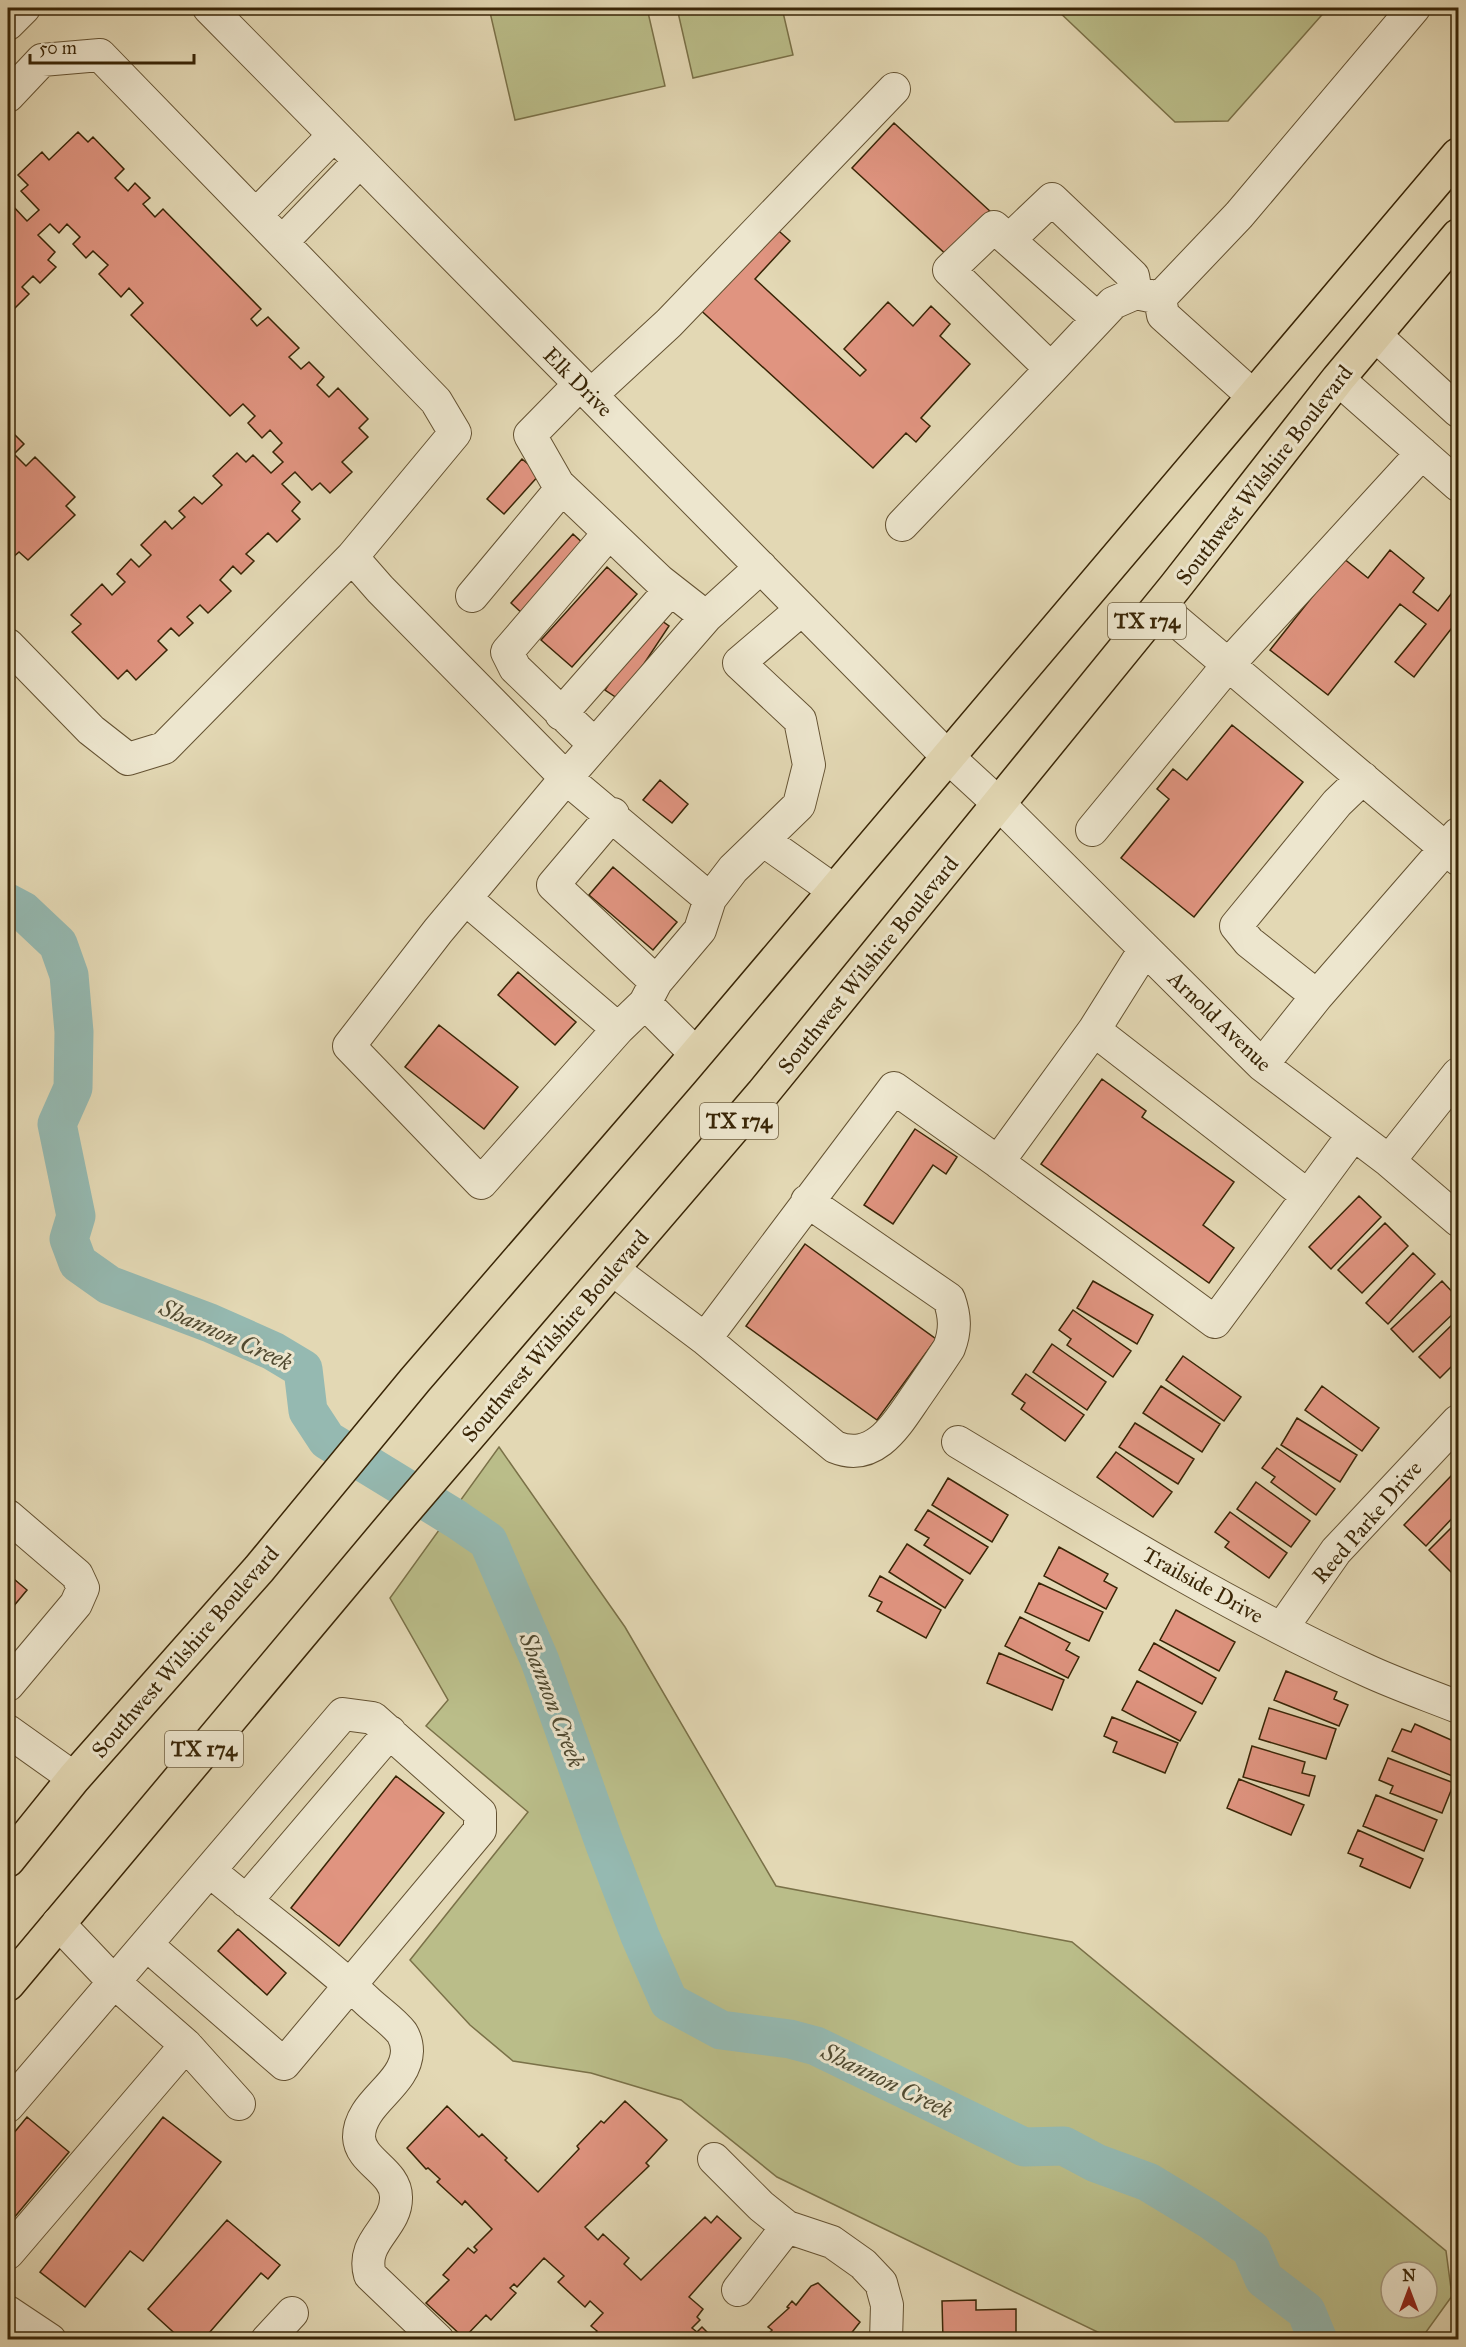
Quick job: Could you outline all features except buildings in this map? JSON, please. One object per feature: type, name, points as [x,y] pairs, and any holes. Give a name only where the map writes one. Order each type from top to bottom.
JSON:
[{"type":"main road","name":"Southwest Wilshire Boulevard","points":[[8,1860],[74,1778],[259,1569],[415,1380],[835,891],[1458,154]]},
{"type":"main road","name":"Southwest Wilshire Boulevard","points":[[8,1984],[401,1515],[763,1094],[1160,607],[1338,379],[1458,236]]},
{"type":"street","points":[[8,24],[24,8]]},
{"type":"street","name":"Elk Drive","points":[[209,8],[948,757],[998,803]]},
{"type":"street","points":[[902,525],[1113,303],[1148,295],[1239,215],[1414,8]]},
{"type":"street","points":[[8,96],[42,60],[100,55],[257,214],[346,310],[436,401],[455,433],[352,556],[164,748],[128,759],[91,730],[8,645]]},
{"type":"street","points":[[706,617],[670,590],[562,488],[530,435],[669,323],[894,89]]},
{"type":"street","points":[[257,214],[334,135]]},
{"type":"street","points":[[283,242],[360,161]]},
{"type":"street","points":[[1009,240],[1052,199],[1133,276],[1163,315],[1253,396]]},
{"type":"street","points":[[1051,369],[949,270],[994,227],[1098,319]]},
{"type":"street","points":[[1375,335],[1458,411]]},
{"type":"street","points":[[1338,379],[1458,485]]},
{"type":"street","points":[[1092,830],[1228,664],[1422,453]]},
{"type":"street","points":[[472,596],[562,488]]},
{"type":"street","points":[[594,744],[514,668],[507,652],[609,533]]},
{"type":"street","points":[[352,556],[380,589],[566,778],[613,814],[710,899]]},
{"type":"street","points":[[761,567],[706,617],[594,744],[438,931],[349,1046],[481,1183],[651,992],[700,930],[710,899],[733,869],[799,804],[809,765],[800,720],[739,663],[802,609]]},
{"type":"street","points":[[561,714],[670,590]]},
{"type":"street","points":[[1160,607],[1363,778],[1454,847],[1317,996],[1262,1065]]},
{"type":"street","points":[[1317,996],[1249,942],[1236,926],[1337,803],[1363,778]]},
{"type":"street","name":"Arnold Avenue","points":[[998,803],[1262,1065],[1389,1161],[1458,1220]]},
{"type":"street","points":[[613,814],[553,885],[651,992],[696,1054]]},
{"type":"street","points":[[763,840],[835,891]]},
{"type":"street","points":[[466,899],[618,1029]]},
{"type":"street","points":[[998,1162],[1094,1030],[1144,949]]},
{"type":"street","points":[[1094,1030],[1308,1196]]},
{"type":"street","points":[[1389,1161],[1458,1074]]},
{"type":"street","points":[[705,1339],[894,1088],[1215,1322],[1353,1135]]},
{"type":"street","points":[[612,1269],[705,1339],[835,1447],[853,1452],[864,1450],[891,1433],[950,1348],[954,1334],[954,1322],[949,1299],[807,1201]]},
{"type":"street","name":"Reed Parke Drive","points":[[1282,1628],[1336,1551],[1458,1421]]},
{"type":"street","name":"Trailside Drive","points":[[958,1442],[1161,1563],[1282,1628],[1366,1671],[1458,1707]]},
{"type":"street","points":[[8,1516],[77,1575],[83,1588],[76,1604],[11,1680]]},
{"type":"street","points":[[8,2106],[343,1714],[373,1718],[480,1814],[480,1830],[285,2064],[147,1946]]},
{"type":"street","points":[[8,1731],[74,1778]]},
{"type":"street","points":[[246,1901],[390,1732]]},
{"type":"street","points":[[210,1872],[350,1985],[402,2033],[407,2053],[396,2079],[366,2114],[360,2126],[361,2148],[393,2184],[396,2194],[395,2206],[369,2250],[367,2262],[370,2275],[438,2340]]},
{"type":"street","points":[[58,1923],[115,1983],[186,2045],[239,2103]]},
{"type":"street","points":[[8,2253],[186,2045]]},
{"type":"street","points":[[714,2159],[761,2206],[787,2227],[832,2242],[863,2265],[881,2283],[886,2305],[886,2340]]},
{"type":"street","points":[[738,2290],[787,2227]]},
{"type":"street","points":[[8,2312],[50,2340]]},
{"type":"street","points":[[267,2340],[292,2313]]},
{"type":"green space","points":[[489,8],[647,8],[665,86],[515,120]]},
{"type":"green space","points":[[677,8],[782,8],[793,55],[693,78]]},
{"type":"green space","points":[[1055,8],[1328,8],[1228,121],[1175,122]]},
{"type":"green space","points":[[499,1447],[625,1627],[776,1886],[1072,1942],[1446,2251],[1452,2296],[1439,2314],[1439,2260],[1379,2260],[1379,2320],[1435,2320],[1421,2339],[1112,2339],[777,2177],[681,2100],[591,2073],[513,2061],[470,2025],[410,1960],[528,1812],[426,1726],[448,1700],[390,1598]]},
{"type":"waterway","name":"Shannon Creek","points":[[8,903],[23,911],[58,944],[69,975],[74,1032],[73,1088],[57,1124],[76,1216],[69,1239],[78,1263],[109,1285],[210,1323],[273,1351],[303,1369],[308,1411],[327,1440],[488,1541],[540,1661],[604,1842],[640,1936],[669,2002],[721,2030],[790,2039],[816,2046],[1024,2147],[1064,2146],[1096,2163],[1148,2182],[1209,2219],[1251,2249],[1264,2279],[1306,2311],[1318,2340]]}]
